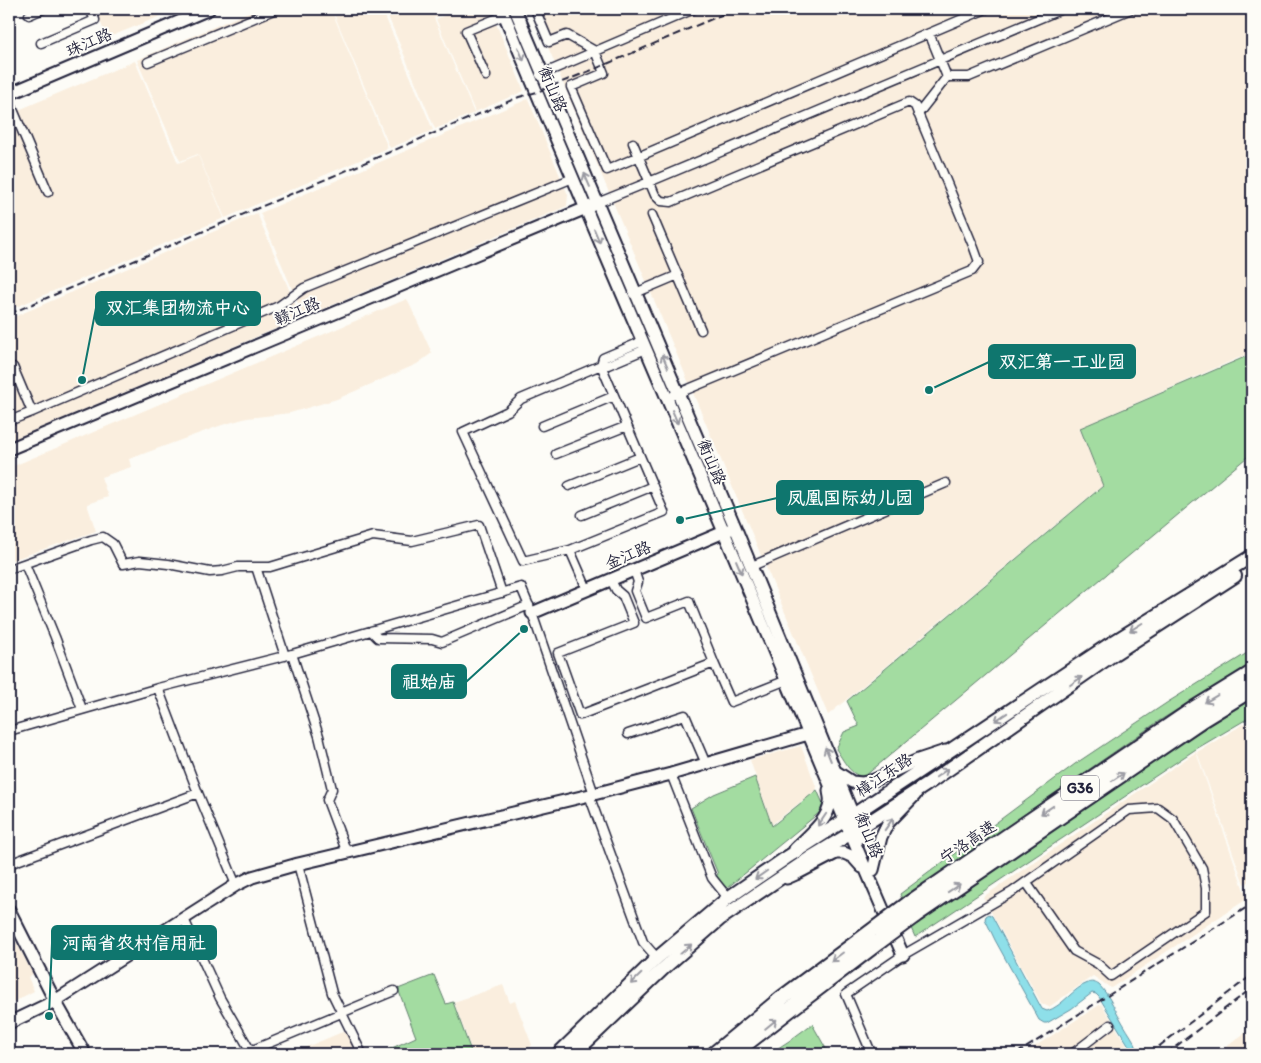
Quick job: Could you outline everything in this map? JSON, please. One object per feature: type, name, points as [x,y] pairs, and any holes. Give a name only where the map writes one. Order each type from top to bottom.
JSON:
[{"type":"highway","name":"宁洛高速","points":[[733,1054],[911,910],[1195,708],[1252,674]]},
{"type":"highway","name":"宁洛高速","points":[[911,910],[1203,719],[1252,690]]},
{"type":"highway","name":"宁洛高速","points":[[714,1054],[782,998],[878,935]]},
{"type":"main road","name":"樟江东路","points":[[558,1054],[657,958],[728,898],[1110,644],[1252,556]]},
{"type":"main road","name":"樟江东路","points":[[574,1054],[664,968],[720,919],[771,883],[926,785],[1114,654],[1252,566]]},
{"type":"street","points":[[29,15],[43,9]]},
{"type":"street","points":[[41,43],[95,20],[90,9]]},
{"type":"street","name":"珠江路","points":[[9,94],[209,9]]},
{"type":"street","points":[[148,62],[276,9]]},
{"type":"street","points":[[535,9],[549,42],[567,35],[594,51],[604,73],[571,87],[607,170],[986,9]]},
{"type":"street","points":[[531,78],[694,9]]},
{"type":"street","points":[[597,203],[1062,9]]},
{"type":"street","points":[[918,114],[947,78],[969,77],[1130,9]]},
{"type":"street","points":[[486,76],[466,31],[507,11]]},
{"type":"street","name":"衡山路","points":[[507,11],[542,73],[636,293],[678,393],[787,680],[814,732]]},
{"type":"street","name":"衡山路","points":[[507,11],[531,78],[667,398],[730,529],[752,566],[814,732],[869,870],[906,953]]},
{"type":"street","points":[[929,33],[947,78]]},
{"type":"street","points":[[9,100],[48,192]]},
{"type":"street","points":[[633,143],[655,195],[661,201],[671,202],[909,102],[915,106],[974,248],[978,262],[972,272],[667,398]]},
{"type":"street","points":[[9,421],[279,306],[304,288],[573,178]]},
{"type":"street","name":"赣江路","points":[[9,449],[597,203]]},
{"type":"street","points":[[652,215],[701,330]]},
{"type":"street","points":[[624,298],[678,275]]},
{"type":"street","points":[[601,365],[521,398],[508,411],[463,432],[523,561],[570,550],[664,512],[601,365],[603,358],[645,345]]},
{"type":"street","points":[[9,366],[13,367],[32,412]]},
{"type":"street","points":[[542,426],[614,396]]},
{"type":"street","points":[[556,454],[627,426]]},
{"type":"street","points":[[569,486],[640,457]]},
{"type":"street","points":[[752,566],[946,484]]},
{"type":"street","points":[[582,515],[653,486]]},
{"type":"street","points":[[9,570],[104,537],[113,544],[123,564],[140,561],[210,572],[238,567],[270,567],[373,536],[412,541],[479,525],[502,593]]},
{"type":"street","name":"金江路","points":[[531,609],[587,590],[730,529]]},
{"type":"street","points":[[570,550],[587,590]]},
{"type":"street","points":[[24,564],[55,637],[82,709]]},
{"type":"street","points":[[256,567],[319,736],[332,789],[327,800],[347,853]]},
{"type":"street","points":[[634,570],[638,582],[635,591],[646,618]]},
{"type":"street","points":[[611,580],[616,590],[623,596],[634,623]]},
{"type":"street","points":[[9,731],[158,688],[288,655],[521,587],[531,609],[591,795],[643,942],[657,958]]},
{"type":"street","points":[[714,663],[580,716],[558,653],[689,601],[731,702],[787,680]]},
{"type":"street","points":[[371,631],[378,638],[432,638],[442,642],[531,609]]},
{"type":"street","points":[[158,688],[236,885]]},
{"type":"street","points":[[628,734],[685,715],[706,764]]},
{"type":"street","points":[[9,1023],[55,1001],[236,885],[252,877],[298,864],[591,795],[671,774],[814,732]]},
{"type":"street","points":[[786,858],[821,823],[831,801],[830,772],[852,782],[862,783],[874,780],[918,760],[951,750]]},
{"type":"street","points":[[671,774],[712,878],[728,898]]},
{"type":"street","points":[[771,883],[796,874],[836,853],[844,852],[869,870],[888,823],[926,785]]},
{"type":"street","points":[[9,864],[198,793]]},
{"type":"street","points":[[866,1054],[870,1050],[846,994],[906,953],[1012,892],[1026,882],[1129,810],[1158,808],[1173,819],[1202,868],[1206,888],[1206,911],[1111,976],[1098,964],[1074,951],[1026,882]]},
{"type":"street","points":[[298,864],[332,993],[362,1054]]},
{"type":"street","points":[[9,910],[55,1001],[85,1054]]},
{"type":"street","points":[[184,919],[246,1052],[394,991]]},
{"type":"street","points":[[1072,1054],[1110,1024]]},
{"type":"shaded area","points":[[95,9],[160,9],[163,15],[107,38]]},
{"type":"shaded area","points":[[255,9],[331,9],[388,148],[225,218],[198,154],[180,161],[137,60]]},
{"type":"shaded area","points":[[332,9],[382,9],[433,130],[390,148]]},
{"type":"shaded area","points":[[385,9],[455,9],[434,18],[474,113],[435,129]]},
{"type":"shaded area","points":[[459,9],[490,9],[524,91],[475,112],[436,19]]},
{"type":"shaded area","points":[[532,9],[1252,9],[1252,352],[1079,428],[1103,485],[828,715]]},
{"type":"shaded area","points":[[135,61],[178,163],[198,155],[224,218],[9,310],[9,114]]},
{"type":"shaded area","points":[[528,99],[568,195],[567,206],[304,317],[260,213]]},
{"type":"shaded area","points":[[257,213],[301,318],[9,441],[9,319]]},
{"type":"shaded area","points":[[407,299],[432,353],[417,364],[337,399],[290,413],[247,418],[222,425],[129,459],[131,467],[101,477],[108,497],[87,504],[96,531],[9,561],[9,468]]},
{"type":"shaded area","points":[[1252,719],[1252,881],[1244,884],[1197,752]]},
{"type":"shaded area","points":[[801,746],[817,789],[772,824],[750,760]]},
{"type":"shaded area","points":[[1196,752],[1247,899],[1111,988],[1093,976],[1049,1007],[1041,1003],[983,897]]},
{"type":"shaded area","points":[[9,929],[33,974],[28,977],[34,991],[9,1004]]},
{"type":"shaded area","points":[[503,985],[510,1003],[515,1001],[532,1045],[522,1054],[473,1054],[454,1002]]},
{"type":"shaded area","points":[[1101,1004],[1111,1019],[1065,1054],[1023,1054]]},
{"type":"shaded area","points":[[1115,1026],[1131,1053],[1078,1054]]},
{"type":"shaded area","points":[[347,1030],[360,1054],[290,1054]]},
{"type":"shaded area","points":[[1246,1032],[1252,1043],[1252,1054],[1217,1054]]},
{"type":"green space","points":[[1252,354],[1252,453],[865,776],[860,776],[852,771],[836,749],[844,732],[859,726],[847,701],[1103,486],[1080,428]]},
{"type":"green space","points":[[1252,650],[1252,663],[1159,721],[902,899],[900,894],[1075,764],[1168,702]]},
{"type":"green space","points":[[1252,699],[1252,716],[1196,749],[915,937],[911,928],[966,888],[1133,773]]},
{"type":"green space","points":[[755,777],[772,826],[817,790],[825,808],[727,888],[716,877],[718,874],[691,808],[714,794]]},
{"type":"green space","points":[[434,975],[446,1004],[453,1002],[472,1054],[379,1054],[416,1037],[398,989]]},
{"type":"green space","points":[[812,1024],[829,1054],[769,1054],[789,1041]]},
{"type":"water","points":[[989,914],[992,916],[1042,1009],[1047,1011],[1053,1009],[1083,985],[1089,982],[1095,983],[1103,989],[1110,999],[1137,1048],[1133,1051],[1131,1049],[1096,994],[1092,993],[1071,1009],[1047,1023],[1039,1020],[985,919]]},
{"type":"railway","points":[[9,314],[519,97],[537,92],[602,66],[735,9]]},
{"type":"railway","points":[[1016,1054],[1252,904]]},
{"type":"railway","points":[[1149,1054],[1252,975]]},
{"type":"railway","points":[[1166,1054],[1252,988]]},
{"type":"place","name":"双汇集团物流中心","points":[[82,380]]},
{"type":"place","name":"双汇第一工业园","points":[[929,390]]},
{"type":"place","name":"凤凰国际幼儿园","points":[[680,520]]},
{"type":"place","name":"祖始庙","points":[[524,629]]},
{"type":"place","name":"河南省农村信用社","points":[[49,1016]]}]
